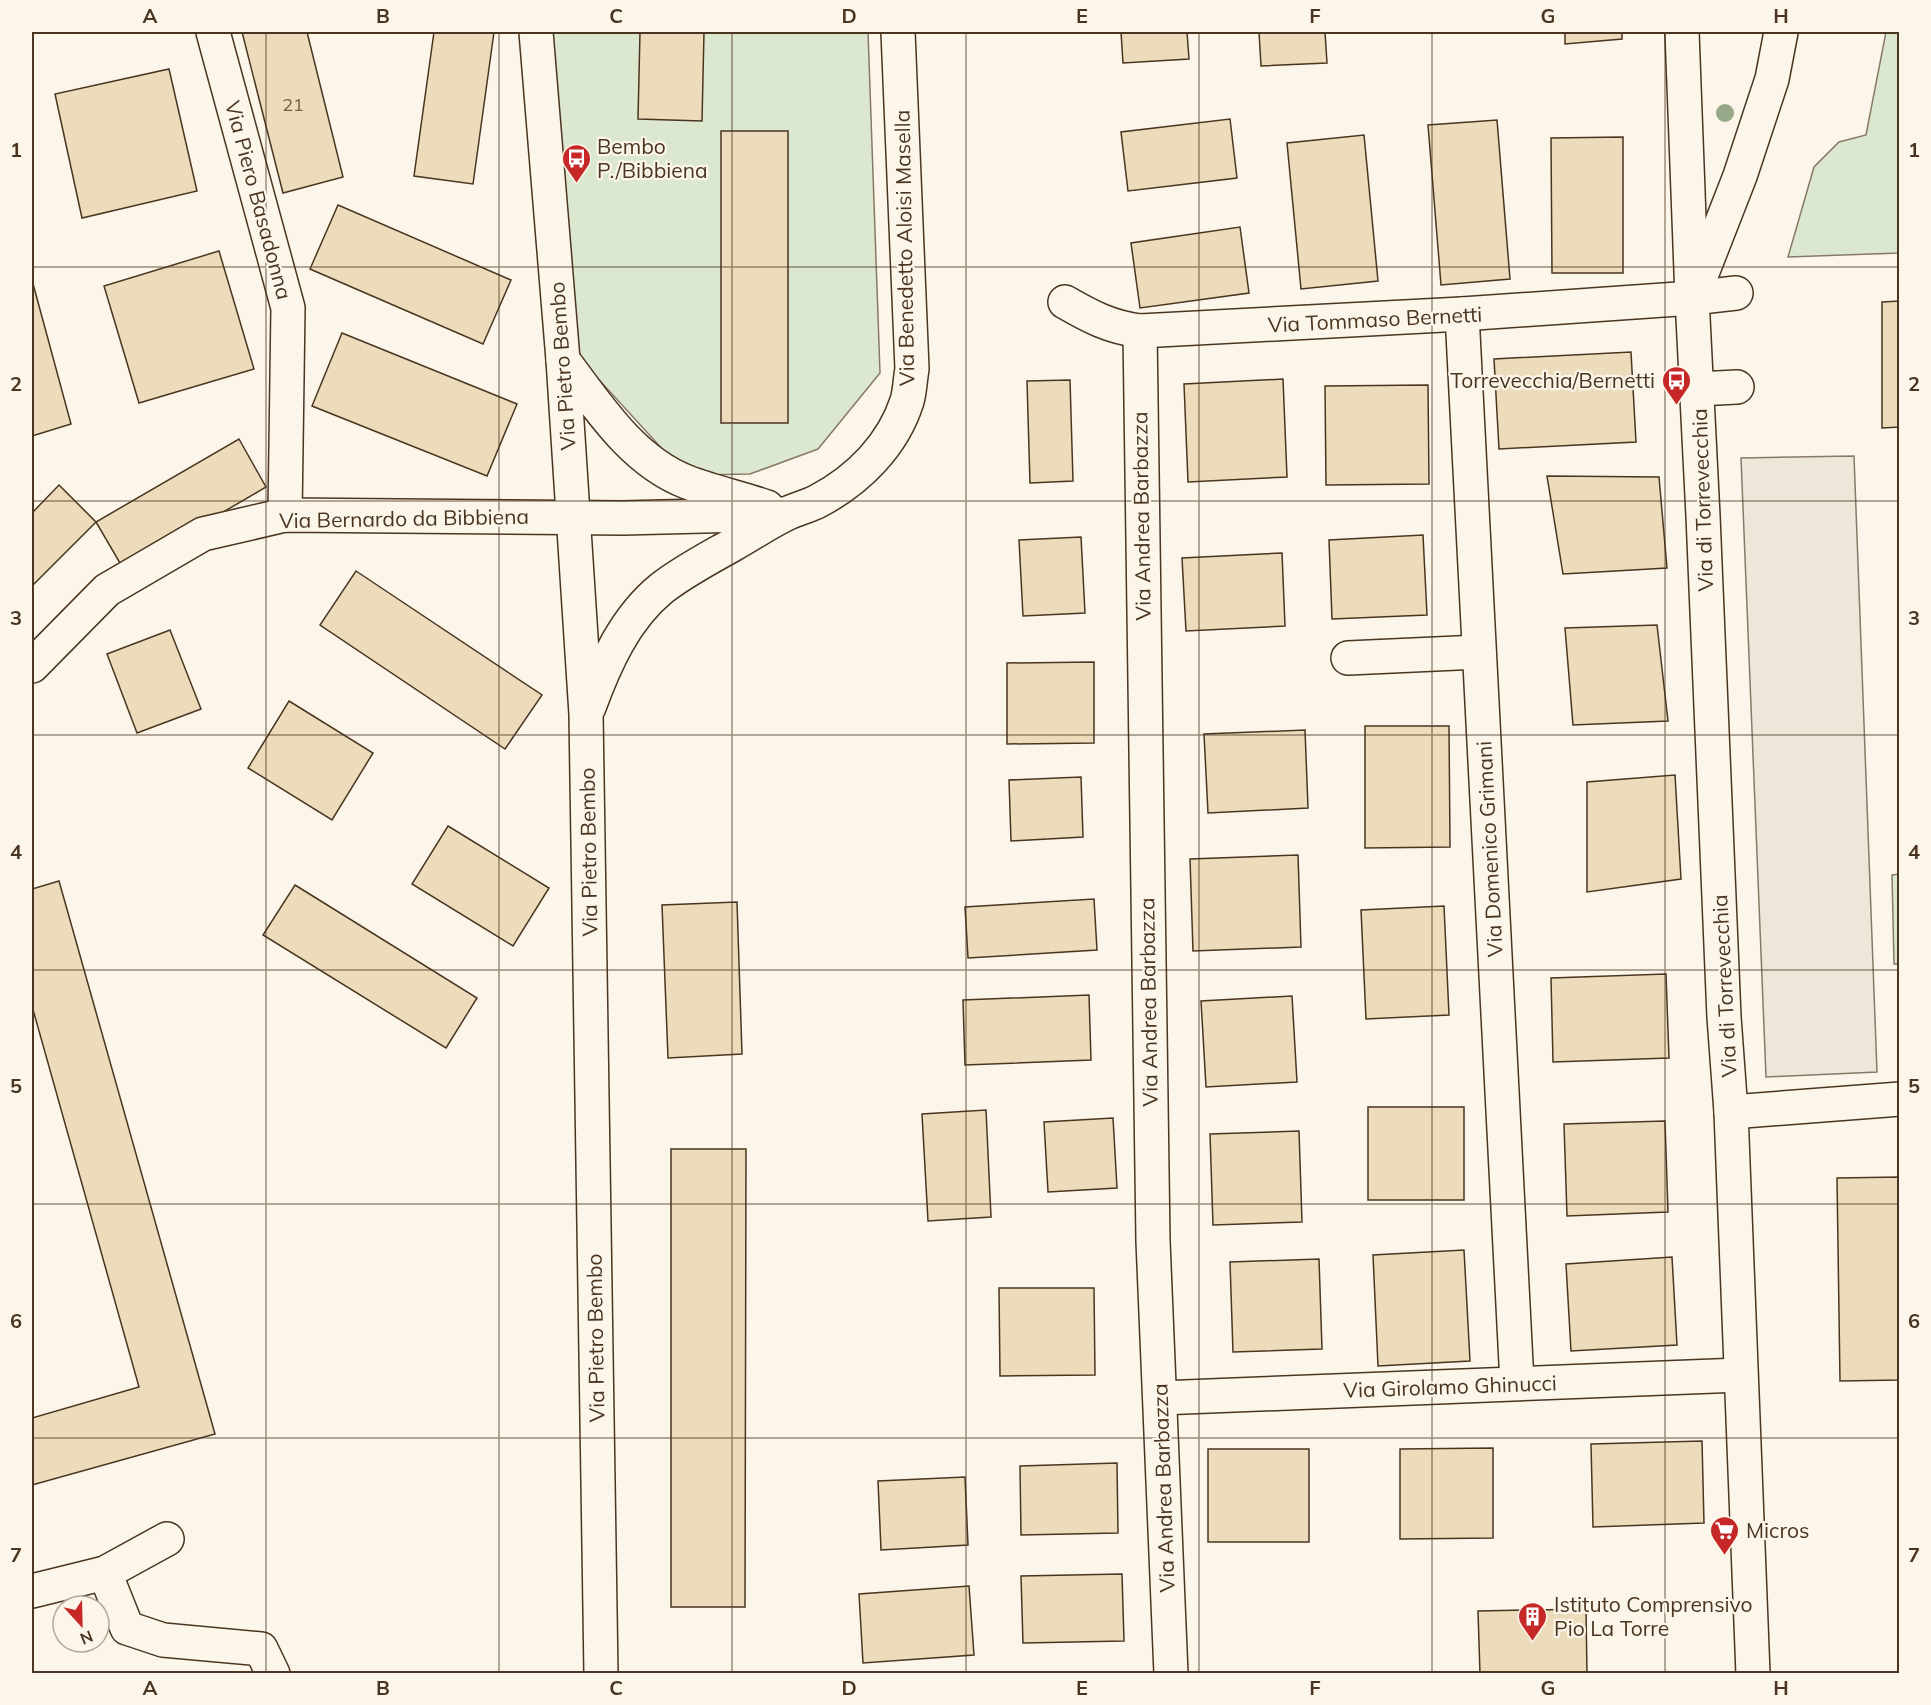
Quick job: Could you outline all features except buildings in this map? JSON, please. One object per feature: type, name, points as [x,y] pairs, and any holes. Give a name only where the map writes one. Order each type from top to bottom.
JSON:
[{"type":"street","name":"Via Piero Basadonna","points":[[213,32],[288,308],[285,515]]},
{"type":"street","name":"Via Pietro Bembo","points":[[536,32],[563,360],[586,714],[601,1674]]},
{"type":"street","name":"Via Benedetto Aloisi Masella","points":[[586,714],[601,673],[615,646],[642,608],[662,588],[693,567],[786,514],[817,502],[842,486],[864,468],[891,434],[908,398],[912,369],[898,32]]},
{"type":"street","name":"Via di Torrevecchia","points":[[1682,32],[1724,1017],[1731,1112],[1753,1674]]},
{"type":"street","name":"Via di Torrevecchia","points":[[1692,298],[1744,165],[1776,67],[1780,32]]},
{"type":"street","name":"Via Tommaso Bernetti","points":[[1065,302],[1117,328],[1140,331],[1462,314],[1736,294]]},
{"type":"street","name":"Via Domenico Grimani","points":[[1462,314],[1518,1383]]},
{"type":"street","name":"Via Andrea Barbazza","points":[[1140,331],[1152,1218],[1172,1674]]},
{"type":"street","points":[[563,360],[608,419],[629,442],[657,465],[688,482],[786,514]]},
{"type":"street","points":[[1697,389],[1737,387]]},
{"type":"street","name":"Via Benedetto Aloisi Masella","points":[[573,516],[622,518],[786,514]]},
{"type":"street","name":"Via Bernardo da Bibbiena","points":[[32,666],[107,590],[203,534],[285,515],[573,516]]},
{"type":"street","points":[[1348,658],[1479,652]]},
{"type":"street","points":[[1731,1112],[1899,1099]]},
{"type":"street","name":"Via Girolamo Ghinucci","points":[[1160,1398],[1740,1375]]},
{"type":"street","points":[[32,1591],[105,1573],[167,1539]]},
{"type":"street","points":[[105,1573],[127,1628],[163,1640],[261,1649],[273,1674]]},
{"type":"green space","points":[[549,32],[868,32],[880,373],[818,449],[750,474],[700,475],[665,452],[570,348]]},
{"type":"green space","points":[[1886,32],[1899,32],[1899,253],[1788,257],[1814,167],[1839,142],[1866,135]]},
{"type":"green space","points":[[1899,874],[1899,964],[1894,964],[1892,875]]},
{"type":"shaded area","points":[[1854,456],[1877,1072],[1766,1077],[1741,458]]},
{"type":"place","name":"Bembo P./Bibbiena","points":[[576,184]]},
{"type":"place","name":"Torrevecchia/Bernetti","points":[[1676,406]]},
{"type":"place","name":"Micros","points":[[1725,1556]]},
{"type":"place","name":"Istituto Comprensivo Pio La Torre","points":[[1533,1642]]}]
